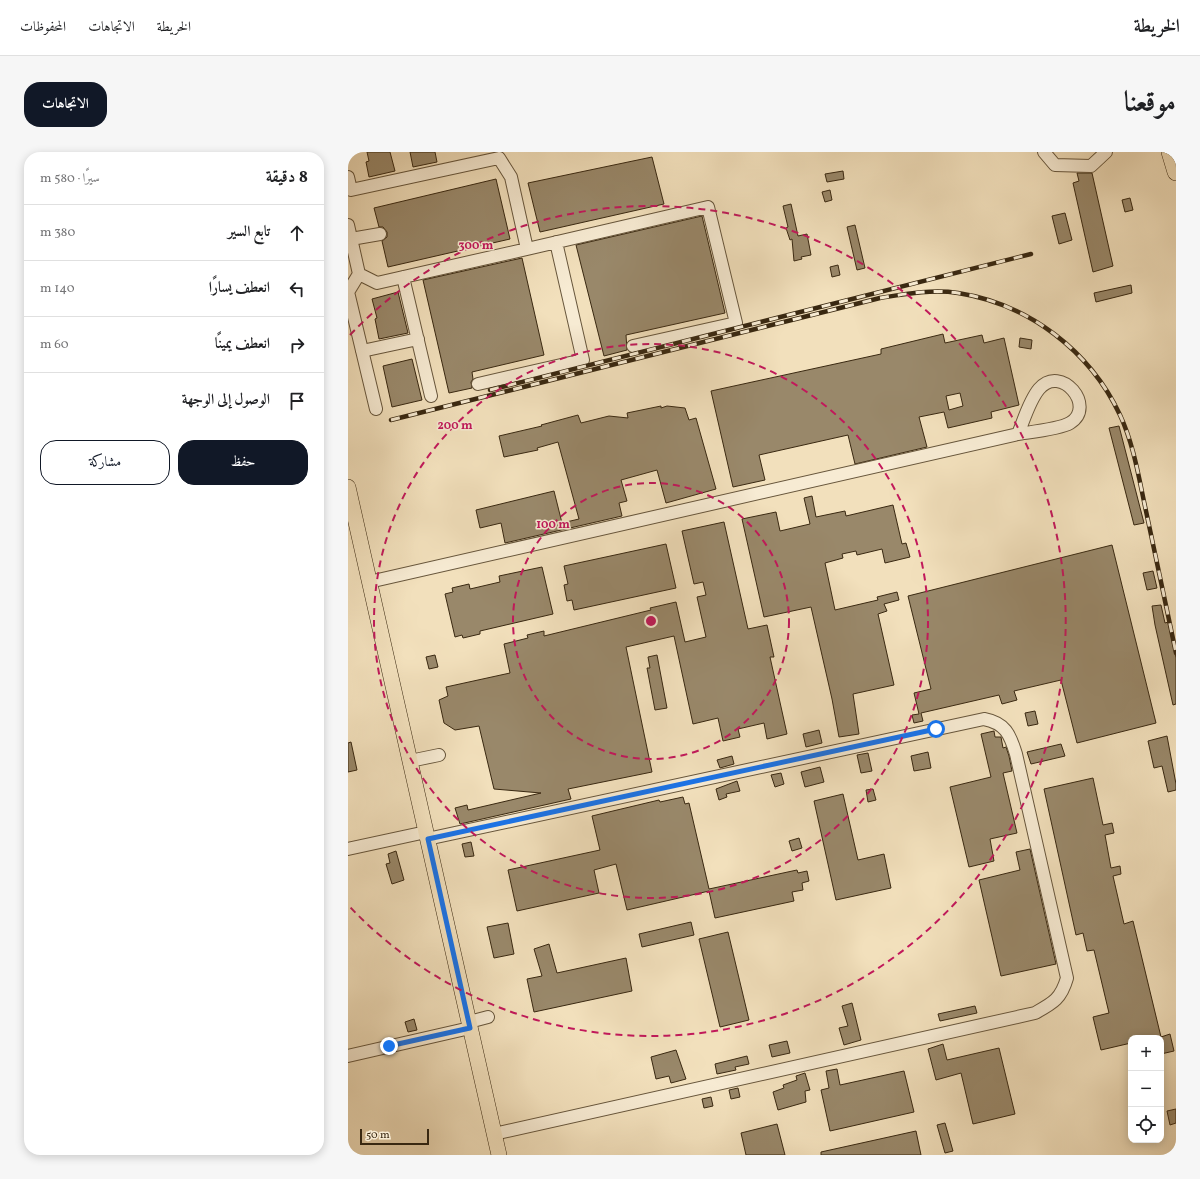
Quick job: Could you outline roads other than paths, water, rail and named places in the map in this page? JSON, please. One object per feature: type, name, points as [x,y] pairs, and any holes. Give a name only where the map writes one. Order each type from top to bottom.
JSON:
[{"type":"highway","points":[[1170,152],[1176,172]]},
{"type":"main road","points":[[348,487],[499,1155]]},
{"type":"street","points":[[1044,152],[1055,165],[1091,166],[1106,152]]},
{"type":"street","points":[[348,177],[350,193],[499,158],[511,177],[527,249]]},
{"type":"street","points":[[359,274],[377,283],[708,207],[736,322],[633,346]]},
{"type":"street","points":[[348,225],[359,274],[348,292],[376,409]]},
{"type":"street","points":[[351,239],[380,234]]},
{"type":"street","points":[[478,384],[583,360],[556,242]]},
{"type":"street","points":[[403,277],[431,396]]},
{"type":"street","points":[[362,351],[418,339]]},
{"type":"street","points":[[369,582],[1018,434],[1066,425],[1074,420],[1079,407],[1074,391],[1060,382],[1053,381],[1044,384],[1034,396],[1018,434]]},
{"type":"street","points":[[348,850],[427,836],[984,719],[995,721],[1004,728],[1012,739],[1067,978],[1063,991],[1054,1002],[1036,1012],[575,1112],[494,1134]]},
{"type":"street","points":[[410,761],[439,755]]},
{"type":"street","points":[[348,1056],[469,1025],[488,1017]]},
{"type":"railway","points":[[490,390],[1031,254]]},
{"type":"railway","points":[[391,420],[880,298],[919,292],[948,292],[984,299],[1009,308],[1033,320],[1054,334],[1074,351],[1092,370],[1120,415],[1136,462],[1176,653]]}]
